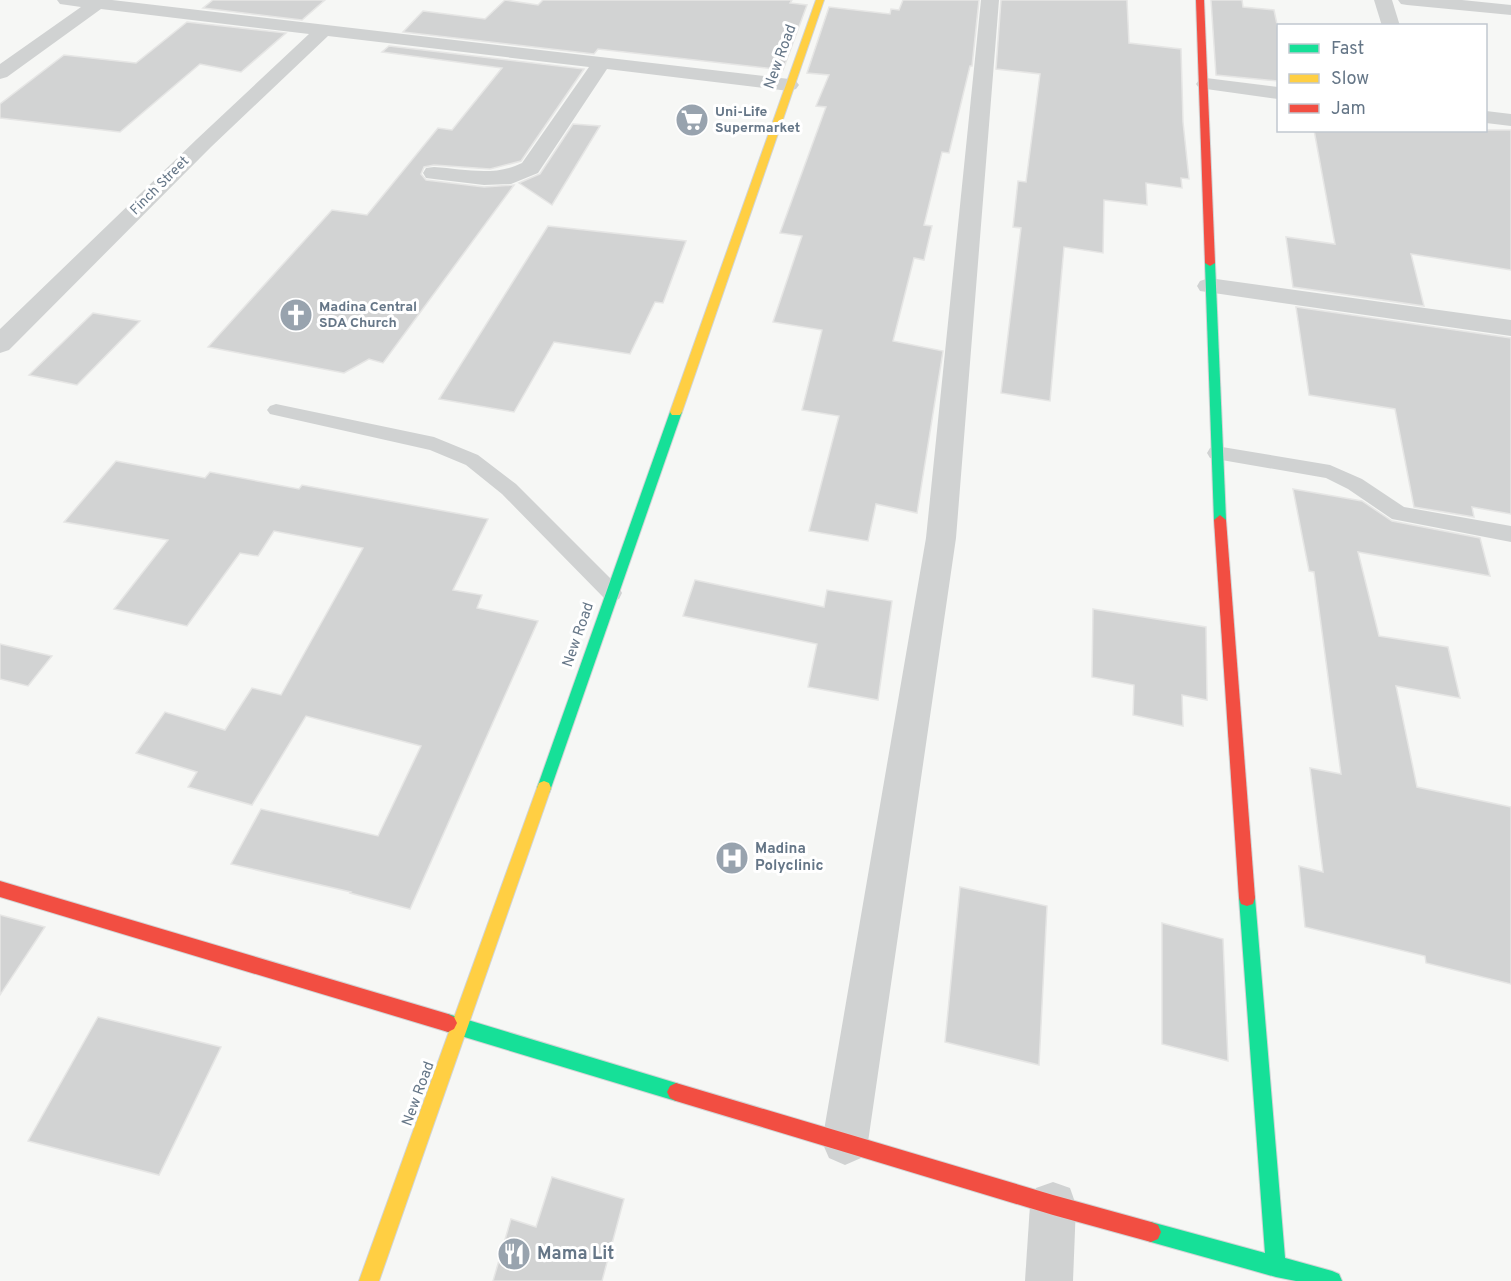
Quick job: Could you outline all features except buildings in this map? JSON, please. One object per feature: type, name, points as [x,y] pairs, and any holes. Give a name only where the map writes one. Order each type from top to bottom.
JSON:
[{"type":"street","points":[[66,0],[100,2],[323,31],[789,85]]},
{"type":"street","name":"New Road","points":[[369,1281],[460,1028],[820,0]]},
{"type":"street","points":[[845,1142],[941,538],[990,0]]},
{"type":"street","points":[[1200,0],[1206,84],[1209,286],[1216,453],[1276,1267]]},
{"type":"street","points":[[1383,0],[1390,24]]},
{"type":"street","points":[[1407,0],[1511,10]]},
{"type":"street","points":[[0,74],[100,2]]},
{"type":"street","name":"Finch Street","points":[[0,344],[204,143],[323,31]]},
{"type":"street","points":[[434,173],[484,178],[511,177],[530,168],[602,62]]},
{"type":"street","points":[[1206,84],[1277,93]]},
{"type":"street","points":[[1487,117],[1511,120]]},
{"type":"street","points":[[1209,286],[1511,328]]},
{"type":"street","points":[[0,889],[1053,1205],[1332,1281]]},
{"type":"street","points":[[1049,1281],[1053,1205]]},
{"type":"lane","points":[[276,410],[434,444],[472,460],[509,489],[612,593]]},
{"type":"lane","points":[[1216,453],[1330,472],[1355,484],[1399,514],[1511,534]]},
{"type":"traffic: fast","points":[[1210,263],[1220,520]]},
{"type":"traffic: fast","points":[[544,788],[676,412]]},
{"type":"traffic: fast","points":[[1247,898],[1276,1267]]},
{"type":"traffic: fast","points":[[448,1023],[676,1092]]},
{"type":"traffic: fast","points":[[1151,1232],[1332,1281]]},
{"type":"traffic: slow","points":[[676,412],[820,0]]},
{"type":"traffic: slow","points":[[369,1281],[544,788]]},
{"type":"traffic: jam","points":[[1200,0],[1210,263]]},
{"type":"traffic: jam","points":[[1220,520],[1247,898]]},
{"type":"traffic: jam","points":[[0,889],[448,1023]]},
{"type":"traffic: jam","points":[[676,1092],[1053,1205],[1151,1232]]},
{"type":"place","name":"Uni-Life Supermarket","points":[[692,120]]},
{"type":"place","name":"Madina Central SDA Church","points":[[296,315]]},
{"type":"place","name":"Madina Polyclinic","points":[[732,858]]},
{"type":"place","name":"Mama Lit","points":[[514,1254]]}]
